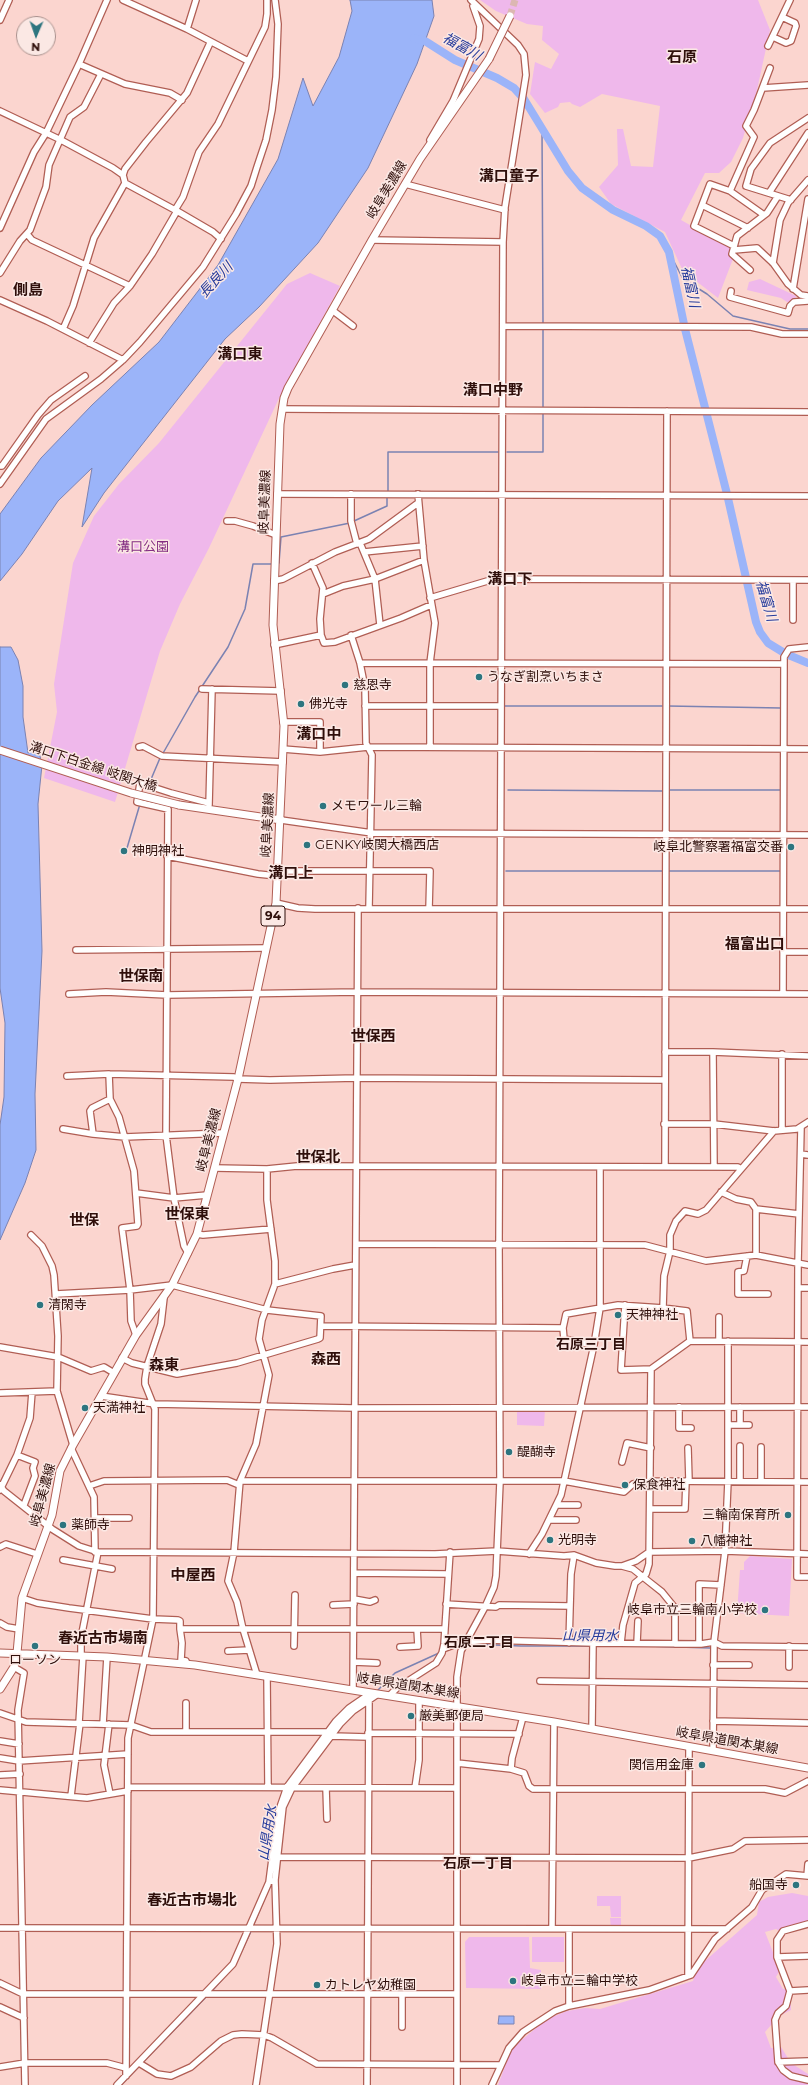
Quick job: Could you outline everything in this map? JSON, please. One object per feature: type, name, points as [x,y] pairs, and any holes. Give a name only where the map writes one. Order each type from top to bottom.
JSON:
[{"type":"main road","name":"岐阜美濃線","points":[[0,1689],[14,1667],[17,1653],[22,1598],[49,1525],[55,1504],[60,1471],[72,1446],[122,1358],[172,1285],[197,1234],[238,1079],[265,948],[276,903],[281,820],[283,722],[281,691],[274,645],[274,581],[282,409],[288,388],[405,184],[420,159],[474,82],[500,40],[510,16]]},
{"type":"main road","name":"溝口下白金線 岐関大橋","points":[[0,750],[130,793],[179,805],[209,806],[281,820]]},
{"type":"main road","name":"岐阜県道関本巣線","points":[[0,1653],[106,1656],[187,1664],[353,1689],[369,1697],[378,1694],[390,1695],[554,1722],[808,1768]]},
{"type":"street","points":[[0,20],[10,0]]},
{"type":"street","points":[[0,228],[34,152],[46,133],[79,64],[107,0]]},
{"type":"street","points":[[123,0],[187,29],[210,43],[248,61]]},
{"type":"street","points":[[187,29],[196,0]]},
{"type":"street","points":[[89,343],[114,303],[130,286],[157,247],[183,197],[199,152],[218,124],[265,27],[268,14],[267,0]]},
{"type":"street","points":[[0,484],[46,419],[101,379],[123,360],[203,267],[221,239],[251,186],[266,140],[276,77],[278,24],[275,0]]},
{"type":"street","points":[[420,159],[453,101],[464,77],[480,33],[478,16],[471,0]]},
{"type":"street","points":[[457,2085],[458,1734],[456,1706],[458,1662],[465,1642],[485,1607],[496,1581],[500,1482],[499,1167],[503,242],[505,210],[525,89],[526,65],[524,54],[509,36],[492,22],[471,0]]},
{"type":"street","points":[[768,46],[790,0]]},
{"type":"street","points":[[478,16],[492,22]]},
{"type":"street","points":[[772,37],[786,43],[791,41],[796,26],[795,23],[782,18]]},
{"type":"street","points":[[123,175],[146,142],[182,100],[210,43]]},
{"type":"street","points":[[79,64],[125,84],[170,93],[182,100]]},
{"type":"street","points":[[730,191],[754,137],[746,126],[770,68]]},
{"type":"street","points":[[0,273],[20,241],[27,234],[38,210],[46,187],[50,165],[70,117],[84,107],[101,74]]},
{"type":"street","points":[[763,88],[808,85]]},
{"type":"street","points":[[0,111],[61,140],[123,175],[125,183],[94,238],[73,306],[63,329]]},
{"type":"street","points":[[791,200],[746,186],[751,169],[770,143],[808,118]]},
{"type":"street","points":[[768,193],[808,133]]},
{"type":"street","points":[[773,263],[780,220],[791,200],[808,180]]},
{"type":"street","points":[[125,183],[176,210],[213,232],[221,239]]},
{"type":"street","points":[[405,184],[505,210]]},
{"type":"street","points":[[764,215],[730,191],[710,184],[694,226],[734,248],[757,248],[773,263],[793,289],[801,295],[808,296]]},
{"type":"street","points":[[750,270],[732,254],[738,236],[764,215],[778,196]]},
{"type":"street","points":[[793,289],[808,199]]},
{"type":"street","points":[[702,205],[748,228]]},
{"type":"street","points":[[27,234],[32,240],[86,264],[130,286]]},
{"type":"street","points":[[372,240],[503,242]]},
{"type":"street","points":[[731,291],[730,297],[788,313],[792,303],[808,301]]},
{"type":"street","points":[[0,300],[63,329],[123,360]]},
{"type":"street","points":[[332,310],[353,326]]},
{"type":"street","points":[[503,326],[751,327],[782,334],[808,334]]},
{"type":"street","points":[[0,466],[2,466],[38,416],[52,400],[85,376]]},
{"type":"street","points":[[282,409],[808,412]]},
{"type":"street","points":[[664,1167],[667,411]]},
{"type":"street","points":[[277,494],[808,496]]},
{"type":"street","points":[[351,494],[351,522],[358,544],[364,552],[375,579],[380,625]]},
{"type":"street","points":[[418,494],[422,546],[435,623],[430,663],[430,747]]},
{"type":"street","points":[[274,581],[358,544],[378,533],[397,517],[418,503]]},
{"type":"street","points":[[227,521],[235,521],[253,526],[276,535]]},
{"type":"street","points":[[364,552],[422,546]]},
{"type":"street","points":[[323,594],[343,586],[375,579],[424,560]]},
{"type":"street","points":[[312,563],[321,582],[323,594],[320,619],[324,643],[335,642],[431,605]]},
{"type":"street","points":[[430,598],[468,585],[502,579],[808,580]]},
{"type":"street","points":[[793,580],[793,620]]},
{"type":"street","points":[[274,645],[322,635]]},
{"type":"street","points":[[352,635],[365,688],[366,743],[372,756],[372,833],[369,908]]},
{"type":"street","points":[[783,994],[782,664],[786,653],[796,647],[808,646]]},
{"type":"street","points":[[360,663],[782,664]]},
{"type":"street","points":[[202,689],[281,691]]},
{"type":"street","points":[[188,1253],[184,1246],[174,1198],[166,1135],[168,809],[137,802],[140,783],[209,806],[212,689]]},
{"type":"street","points":[[365,706],[501,706]]},
{"type":"street","points":[[283,722],[320,722],[320,752]]},
{"type":"street","points":[[140,747],[143,746],[161,756],[283,762]]},
{"type":"street","points":[[283,749],[320,752],[368,747],[808,748]]},
{"type":"street","points":[[281,820],[372,833],[808,834]]},
{"type":"street","points":[[167,856],[278,873],[430,871],[429,909]]},
{"type":"street","points":[[276,903],[298,908],[808,909]]},
{"type":"street","points":[[353,1689],[356,992],[358,908]]},
{"type":"street","points":[[76,950],[265,948]]},
{"type":"street","points":[[783,952],[808,952]]},
{"type":"street","points":[[68,994],[112,992],[167,995],[356,992],[808,994]]},
{"type":"street","points":[[664,1052],[713,1052],[808,1056]]},
{"type":"street","points":[[713,1052],[714,1168]]},
{"type":"street","points":[[782,1054],[782,1130]]},
{"type":"street","points":[[67,1076],[110,1074],[234,1077],[238,1079],[356,1078],[664,1080]]},
{"type":"street","points":[[110,1074],[110,1099],[119,1117],[134,1171],[138,1224],[137,1226],[122,1228],[130,1290],[131,1322],[136,1336]]},
{"type":"street","points":[[93,1134],[90,1112],[92,1108],[110,1099]]},
{"type":"street","points":[[664,1124],[714,1124],[774,1131],[801,1128],[808,1122]]},
{"type":"street","points":[[801,1128],[798,1264],[797,1577],[808,1577]]},
{"type":"street","points":[[63,1129],[125,1137],[223,1133]]},
{"type":"street","points":[[663,1308],[664,1276],[670,1251],[670,1235],[676,1221],[685,1211],[698,1214],[706,1210],[774,1131]]},
{"type":"street","points":[[801,1154],[808,1155]]},
{"type":"street","points":[[215,1168],[267,1169],[298,1166],[356,1166],[664,1167],[741,1169]]},
{"type":"street","points":[[529,1554],[550,1520],[557,1505],[582,1407],[594,1345],[600,1308],[600,1167]]},
{"type":"street","points":[[257,1674],[249,1650],[237,1602],[228,1581],[234,1552],[240,1483],[256,1444],[269,1375],[265,1356],[259,1339],[262,1320],[267,1310],[275,1284],[275,1261],[267,1200],[267,1169]]},
{"type":"street","points":[[721,1192],[736,1199],[751,1202],[756,1208],[756,1256]]},
{"type":"street","points":[[136,1193],[174,1198],[207,1195]]},
{"type":"street","points":[[756,1208],[799,1214]]},
{"type":"street","points":[[197,1234],[203,1235],[271,1229]]},
{"type":"street","points":[[31,1235],[42,1246],[52,1266],[56,1294],[58,1357],[57,1391],[72,1446],[94,1497],[96,1552],[95,1566],[81,1638],[82,1656],[77,1758],[70,1796]]},
{"type":"street","points":[[356,1244],[645,1245],[706,1261],[756,1256],[808,1265]]},
{"type":"street","points":[[747,1256],[744,1271],[738,1272],[738,1294],[768,1294]]},
{"type":"street","points":[[275,1284],[355,1265]]},
{"type":"street","points":[[56,1294],[130,1290],[172,1285],[267,1310],[320,1316],[321,1326],[318,1340],[265,1356],[183,1374],[147,1366],[122,1358]]},
{"type":"street","points":[[798,1288],[808,1288]]},
{"type":"street","points":[[126,2076],[128,1754],[131,1725],[153,1619],[155,1553],[155,1404],[145,1384],[147,1366],[161,1324],[164,1298]]},
{"type":"street","points":[[625,1305],[621,1370],[651,1369],[690,1341],[808,1342]]},
{"type":"street","points":[[594,1345],[564,1339],[563,1328],[566,1314],[625,1305],[687,1311],[690,1341]]},
{"type":"street","points":[[719,1317],[719,1342]]},
{"type":"street","points":[[321,1326],[563,1328]]},
{"type":"street","points":[[713,1751],[714,1642],[725,1551],[728,1481],[728,1342]]},
{"type":"street","points":[[0,1347],[58,1357],[91,1371],[104,1368],[114,1373]]},
{"type":"street","points":[[621,1643],[622,1625],[635,1583],[646,1574],[650,1564],[651,1369]]},
{"type":"street","points":[[0,1393],[57,1391]]},
{"type":"street","points":[[32,1392],[30,1418],[17,1455],[1,1487],[52,1529],[79,1546],[96,1552],[497,1551],[529,1554],[574,1555],[596,1563],[622,1566],[633,1569],[662,1592],[675,1608],[675,1644]]},
{"type":"street","points":[[101,1396],[155,1404],[354,1408],[499,1406],[808,1407]]},
{"type":"street","points":[[679,1407],[679,1428],[691,1428]]},
{"type":"street","points":[[740,1407],[740,1425]]},
{"type":"street","points":[[731,1425],[749,1425]]},
{"type":"street","points":[[622,1462],[627,1443],[651,1448]]},
{"type":"street","points":[[740,1446],[740,1481]]},
{"type":"street","points":[[761,1446],[761,1482]]},
{"type":"street","points":[[650,1509],[685,1509],[688,1481],[688,1448]]},
{"type":"street","points":[[17,1455],[35,1462],[33,1468],[35,1476],[24,1505]]},
{"type":"street","points":[[89,1486],[104,1481],[227,1480],[240,1483],[354,1481],[564,1481],[624,1492],[633,1484],[651,1481],[808,1482]]},
{"type":"street","points":[[557,1505],[578,1505]]},
{"type":"street","points":[[95,1518],[129,1518]]},
{"type":"street","points":[[550,1520],[576,1520]]},
{"type":"street","points":[[0,1547],[6,1544],[38,1554]]},
{"type":"street","points":[[622,1566],[636,1561],[649,1552],[725,1551],[808,1554]]},
{"type":"street","points":[[390,1695],[397,1688],[436,1663],[442,1651],[445,1629],[450,1552]]},
{"type":"street","points":[[568,1643],[571,1574],[574,1555]]},
{"type":"street","points":[[63,1560],[112,1569]]},
{"type":"street","points":[[354,1573],[448,1574]]},
{"type":"street","points":[[698,1644],[699,1584],[721,1585]]},
{"type":"street","points":[[294,1646],[295,1595]]},
{"type":"street","points":[[22,1598],[44,1604],[86,1610],[153,1619],[178,1620],[180,1621],[182,1644],[181,1660],[186,1661],[187,1664]]},
{"type":"street","points":[[333,1605],[354,1601],[370,1602],[375,1600]]},
{"type":"street","points":[[446,1604],[485,1607],[570,1606]]},
{"type":"street","points":[[675,1608],[717,1608]]},
{"type":"street","points":[[637,1644],[638,1621]]},
{"type":"street","points":[[0,1624],[7,1627],[19,1628]]},
{"type":"street","points":[[180,1629],[445,1629]]},
{"type":"street","points":[[400,1647],[418,1646],[417,1629]]},
{"type":"street","points":[[442,1651],[465,1642],[485,1640],[593,1645],[621,1643],[698,1644],[714,1642],[722,1646],[808,1647]]},
{"type":"street","points":[[592,1729],[593,1645]]},
{"type":"street","points":[[789,1646],[789,1667]]},
{"type":"street","points":[[228,1651],[249,1650]]},
{"type":"street","points":[[106,1656],[106,1724],[104,1765],[110,1794]]},
{"type":"street","points":[[354,1662],[376,1662]]},
{"type":"street","points":[[713,1665],[749,1665]]},
{"type":"street","points":[[14,1667],[24,1673],[18,1720],[25,2085]]},
{"type":"street","points":[[267,1676],[268,1787]]},
{"type":"street","points":[[540,1681],[808,1685]]},
{"type":"street","points":[[256,2085],[276,1950],[276,1928],[272,1881],[278,1813],[290,1788],[330,1734],[369,1697]]},
{"type":"street","points":[[367,2085],[369,1697]]},
{"type":"street","points":[[415,1788],[419,1760],[419,1700]]},
{"type":"street","points":[[186,1703],[186,1732]]},
{"type":"street","points":[[0,1713],[18,1720],[131,1725],[151,1732],[268,1732],[368,1735],[519,1734]]},
{"type":"street","points":[[511,1769],[512,1758],[523,1717]]},
{"type":"street","points":[[713,1721],[808,1723]]},
{"type":"street","points":[[552,1929],[554,1722]]},
{"type":"street","points":[[0,1741],[19,1744]]},
{"type":"street","points":[[688,1976],[690,1747]]},
{"type":"street","points":[[0,1758],[19,1761],[128,1754]]},
{"type":"street","points":[[457,1763],[511,1769],[524,1773],[529,1786],[533,1789],[765,1789],[785,1793],[808,1781]]},
{"type":"street","points":[[0,1775],[20,1774]]},
{"type":"street","points":[[0,1790],[88,1798],[128,1789],[268,1787],[457,1788]]},
{"type":"street","points":[[117,2085],[140,2064],[233,1964],[272,1881],[277,1857],[283,1807],[290,1788]]},
{"type":"street","points":[[326,1788],[327,1819]]},
{"type":"street","points":[[277,1857],[689,1858],[733,1849],[745,1841],[808,1840]]},
{"type":"street","points":[[492,2085],[509,2048],[523,2032],[556,2011],[569,2006],[649,1990],[691,1975],[715,1939],[752,1907],[762,1890],[786,1874],[808,1876],[808,1864]]},
{"type":"street","points":[[808,1924],[783,1931],[780,1934],[778,1940],[777,1957],[790,1991],[786,2006],[778,2012],[775,2020],[778,2062],[782,2070],[791,2076],[808,2080]]},
{"type":"street","points":[[0,1928],[727,1929]]},
{"type":"street","points":[[569,1929],[569,2006]]},
{"type":"street","points":[[777,1957],[808,1956]]},
{"type":"street","points":[[0,1983],[23,1994],[457,1994]]},
{"type":"street","points":[[790,1991],[808,1990]]},
{"type":"street","points":[[402,1994],[402,2027]]},
{"type":"street","points":[[0,2007],[24,2018]]},
{"type":"street","points":[[140,2064],[157,2074],[170,2076],[191,2067],[221,2042],[234,2035],[242,2034],[264,2035],[282,2043],[317,2064],[501,2065]]},
{"type":"street","points":[[778,2062],[808,2061]]},
{"type":"street","points":[[0,2068],[25,2063],[107,2063],[126,2068]]},
{"type":"green space","points":[[480,0],[758,0],[770,30],[757,90],[743,138],[731,162],[719,173],[705,173],[681,220],[736,251],[718,298],[683,271],[665,232],[611,204],[599,187],[618,165],[617,129],[623,129],[631,166],[653,167],[660,106],[602,94],[580,107],[570,102],[560,103],[558,107],[545,113],[530,94],[535,62],[551,69],[559,54],[542,40],[543,26],[527,24],[496,11]]},
{"type":"green space","name":"溝口公園","points":[[310,273],[340,286],[281,394],[209,548],[180,604],[160,651],[115,802],[44,778],[57,712],[54,684],[73,563],[94,516],[119,484],[159,443],[287,284]]},
{"type":"green space","points":[[760,279],[796,296],[793,306],[781,298],[747,290],[749,282]]},
{"type":"green space","points":[[517,1409],[545,1409],[544,1426],[517,1425]]},
{"type":"green space","points":[[750,1556],[792,1559],[789,1616],[737,1613],[740,1570],[744,1570],[744,1562]]},
{"type":"green space","points":[[792,1893],[808,1896],[808,1926],[782,1932],[776,1929],[765,1932],[780,1970],[776,1977],[783,1989],[790,1989],[791,2010],[779,2016],[765,2032],[771,2048],[781,2047],[791,2063],[808,2074],[808,2085],[498,2085],[512,2048],[547,2019],[567,2011],[585,2008],[600,2009],[693,1981],[697,1968],[757,1915],[759,1902],[768,1897]]},
{"type":"green space","points":[[597,1896],[621,1896],[621,1917],[611,1917],[610,1906],[597,1906]]},
{"type":"green space","points":[[610,1918],[621,1918],[621,1929],[611,1929]]},
{"type":"green space","points":[[469,1937],[529,1937],[530,1968],[541,1970],[541,1989],[466,1988],[465,1942]]},
{"type":"green space","points":[[532,1937],[564,1937],[564,1962],[532,1962]]},
{"type":"water","name":"長良川","points":[[350,0],[432,0],[434,16],[417,64],[368,168],[318,243],[259,307],[225,339],[104,493],[82,527],[92,468],[58,501],[22,554],[0,581],[0,514],[41,458],[92,405],[159,342],[218,265],[278,159],[303,78],[313,106],[339,57],[352,11]]},
{"type":"water","points":[[0,647],[11,647],[18,660],[23,686],[23,717],[28,753],[38,747],[42,765],[38,804],[42,951],[35,1094],[36,1150],[25,1183],[0,1240],[0,1125],[4,1097],[5,1023],[0,988]]},
{"type":"water","points":[[499,2016],[514,2016],[514,2024],[498,2024]]},
{"type":"waterway","name":"福富川","points":[[414,38],[425,41],[455,60],[497,78],[514,88],[524,99],[568,171],[582,188],[613,210],[646,226],[660,236],[669,252],[685,329],[727,494],[756,622],[760,632],[768,643],[786,654],[808,663]]},
{"type":"waterway","points":[[542,129],[543,324]]},
{"type":"waterway","points":[[669,252],[683,279],[707,294],[733,316],[790,329],[808,329]]},
{"type":"waterway","points":[[543,328],[543,408]]},
{"type":"waterway","points":[[507,452],[543,452],[543,412]]},
{"type":"waterway","points":[[388,493],[388,452],[498,452]]},
{"type":"waterway","points":[[354,521],[387,506],[387,496]]},
{"type":"waterway","points":[[279,563],[281,537],[350,523]]},
{"type":"waterway","points":[[162,755],[195,697],[228,647],[245,609],[253,564],[272,564]]},
{"type":"waterway","points":[[505,706],[662,706]]},
{"type":"waterway","points":[[668,706],[781,708]]},
{"type":"waterway","points":[[149,784],[160,758]]},
{"type":"waterway","points":[[508,790],[662,791]]},
{"type":"waterway","points":[[667,790],[781,790]]},
{"type":"waterway","points":[[127,848],[140,804]]},
{"type":"waterway","points":[[506,871],[662,871]]},
{"type":"waterway","points":[[667,871],[781,871]]},
{"type":"waterway","name":"山県用水","points":[[795,1327],[795,1340]]},
{"type":"waterway","name":"山県用水","points":[[469,1644],[589,1646]]},
{"type":"waterway","name":"山県用水","points":[[647,1646],[710,1648]]},
{"type":"waterway","name":"山県用水","points":[[774,1649],[794,1650]]},
{"type":"waterway","name":"山県用水","points":[[378,1690],[395,1673],[439,1653]]},
{"type":"waterway","name":"山県用水","points":[[253,1926],[271,1884]]},
{"type":"waterway","name":"山県用水","points":[[240,1955],[252,1929]]},
{"type":"waterway","name":"山県用水","points":[[212,1991],[233,1967]]},
{"type":"waterway","name":"山県用水","points":[[121,2085],[207,1996]]},
{"type":"tunnel","points":[[510,16],[515,0]]},
{"type":"place","name":"うなぎ割烹いちまさ","points":[[479,677]]},
{"type":"place","name":"慈恩寺","points":[[345,685]]},
{"type":"place","name":"佛光寺","points":[[301,704]]},
{"type":"place","name":"メモワール三輪","points":[[323,806]]},
{"type":"place","name":"GENKY岐関大橋西店","points":[[307,845]]},
{"type":"place","name":"岐阜北警察署福富交番","points":[[791,847]]},
{"type":"place","name":"神明神社","points":[[124,851]]},
{"type":"place","name":"清閑寺","points":[[40,1305]]},
{"type":"place","name":"天神神社","points":[[618,1315]]},
{"type":"place","name":"天満神社","points":[[85,1408]]},
{"type":"place","name":"醍醐寺","points":[[509,1452]]},
{"type":"place","name":"保食神社","points":[[625,1485]]},
{"type":"place","name":"三輪南保育所","points":[[788,1515]]},
{"type":"place","name":"薬師寺","points":[[63,1525]]},
{"type":"place","name":"光明寺","points":[[550,1540]]},
{"type":"place","name":"八幡神社","points":[[692,1541]]},
{"type":"place","name":"岐阜市立三輪南小学校","points":[[765,1610]]},
{"type":"place","name":"ローソン","points":[[35,1646]]},
{"type":"place","name":"厳美郵便局","points":[[411,1716]]},
{"type":"place","name":"関信用金庫","points":[[702,1765]]},
{"type":"place","name":"船国寺","points":[[796,1885]]},
{"type":"place","name":"岐阜市立三輪中学校","points":[[513,1981]]},
{"type":"place","name":"カトレヤ幼稚園","points":[[317,1985]]},
{"type":"district","name":"石原","points":[[682,58]]},
{"type":"district","name":"溝口童子","points":[[509,177]]},
{"type":"district","name":"側島","points":[[28,291]]},
{"type":"district","name":"溝口東","points":[[240,355]]},
{"type":"district","name":"溝口中野","points":[[493,391]]},
{"type":"district","name":"溝口下","points":[[510,580]]},
{"type":"district","name":"溝口中","points":[[319,735]]},
{"type":"district","name":"溝口上","points":[[291,874]]},
{"type":"district","name":"福富出口","points":[[755,945]]},
{"type":"district","name":"世保南","points":[[141,977]]},
{"type":"district","name":"世保西","points":[[373,1037]]},
{"type":"district","name":"世保北","points":[[318,1158]]},
{"type":"district","name":"世保東","points":[[187,1215]]},
{"type":"district","name":"世保","points":[[84,1221]]},
{"type":"district","name":"石原三丁目","points":[[591,1345]]},
{"type":"district","name":"森西","points":[[326,1360]]},
{"type":"district","name":"森東","points":[[164,1366]]},
{"type":"district","name":"中屋西","points":[[193,1576]]},
{"type":"district","name":"春近古市場南","points":[[103,1639]]},
{"type":"district","name":"石原二丁目","points":[[479,1643]]},
{"type":"district","name":"石原一丁目","points":[[478,1864]]},
{"type":"district","name":"春近古市場北","points":[[192,1901]]}]
